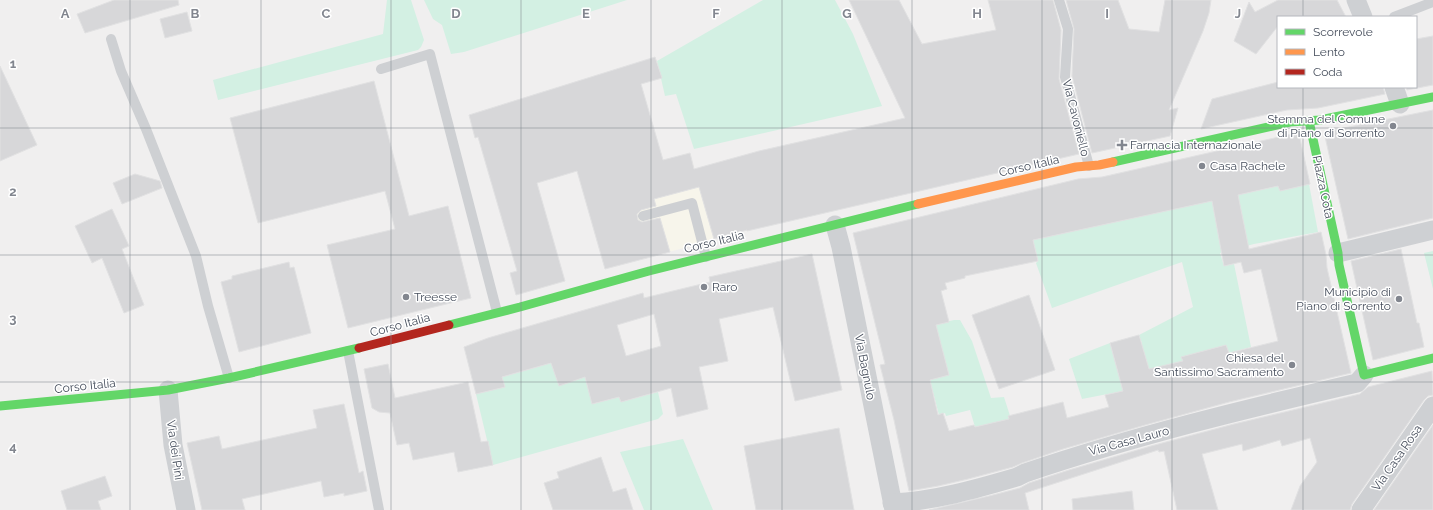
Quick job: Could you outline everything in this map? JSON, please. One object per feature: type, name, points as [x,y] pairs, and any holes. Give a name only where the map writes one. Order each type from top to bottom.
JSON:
[{"type":"main road","name":"Corso Italia","points":[[0,406],[168,390],[229,378],[348,351],[650,271],[885,211],[1076,167],[1089,166],[1145,155],[1290,122],[1320,120],[1397,95],[1433,97]]},
{"type":"main road","name":"Piazza Cota","points":[[1309,121],[1364,375]]},
{"type":"main road","points":[[1364,375],[1433,358]]},
{"type":"street","points":[[1356,0],[1363,16]]},
{"type":"street","name":"Via Bagnulo","points":[[835,225],[843,255],[893,507]]},
{"type":"street","points":[[1338,253],[1433,230]]},
{"type":"street","name":"Via Casa Lauro","points":[[893,507],[911,502],[962,493],[1017,477],[1025,473],[1102,448],[1252,408],[1357,383],[1364,375]]},
{"type":"street","name":"Via dei Pini","points":[[168,390],[173,446],[186,510]]},
{"type":"street","name":"Via Casa Rosa","points":[[1361,510],[1433,406]]},
{"type":"lane","name":"Via Cavoniello","points":[[1059,0],[1068,30],[1065,77],[1089,166]]},
{"type":"lane","points":[[1397,16],[1433,2]]},
{"type":"lane","points":[[111,39],[121,71],[146,129],[196,256],[208,306],[229,378]]},
{"type":"lane","points":[[381,69],[430,54],[497,312]]},
{"type":"lane","points":[[643,216],[692,203],[706,257]]},
{"type":"lane","points":[[348,351],[379,510]]},
{"type":"shaded area","points":[[690,153],[714,240],[646,258],[622,171]]},
{"type":"green space","points":[[387,0],[411,0],[424,40],[418,50],[218,100],[213,80],[383,34]]},
{"type":"green space","points":[[424,0],[627,0],[464,52],[451,54],[442,25],[433,19]]},
{"type":"green space","points":[[763,0],[835,0],[853,34],[882,106],[694,149],[676,94],[665,96],[657,61]]},
{"type":"green space","points":[[1309,184],[1318,232],[1254,244],[1220,253],[1224,266],[1234,264],[1251,347],[1229,353],[1226,345],[1182,357],[1183,361],[1171,364],[1145,387],[1134,345],[1142,343],[1139,335],[1193,307],[1182,262],[1052,308],[1036,263],[1038,261],[1033,240],[1278,186],[1280,191]]},
{"type":"green space","points":[[1433,251],[1433,289],[1424,253]]},
{"type":"green space","points":[[960,320],[972,341],[991,398],[1004,397],[1011,419],[975,427],[970,410],[946,416],[945,413],[939,415],[930,380],[923,327]]},
{"type":"green space","points":[[1110,343],[1123,391],[1082,399],[1069,359]]},
{"type":"green space","points":[[576,349],[593,404],[619,397],[621,402],[658,392],[663,414],[658,419],[493,465],[476,394],[505,387],[502,377],[541,366],[539,360]]},
{"type":"green space","points":[[683,439],[713,510],[644,510],[620,452]]},
{"type":"building","points":[[114,0],[178,0],[179,5],[85,33],[77,14]]},
{"type":"building","points":[[849,0],[899,0],[922,44],[996,30],[988,0],[1053,0],[1061,30],[1059,79],[1079,154],[747,230],[714,239],[699,187],[654,199],[656,206],[641,210],[637,214],[638,220],[642,222],[660,218],[670,252],[605,269],[577,171],[537,183],[565,281],[516,295],[510,273],[517,271],[478,137],[475,138],[469,115],[655,57],[662,78],[641,84],[663,160],[690,153],[694,169],[759,151],[905,118]]},
{"type":"building","points":[[1066,0],[1118,0],[1129,29],[1159,32],[1165,0],[1211,0],[1209,13],[1203,31],[1169,110],[1178,108],[1170,136],[1092,153],[1072,76],[1074,29]]},
{"type":"building","points":[[1278,0],[1337,0],[1345,16],[1277,16],[1277,27],[1256,54],[1234,41],[1249,2],[1255,12]]},
{"type":"building","points":[[187,12],[192,31],[165,38],[160,19]]},
{"type":"building","points":[[1433,36],[1433,85],[1407,90],[1406,88],[1417,88],[1417,39]]},
{"type":"building","points":[[0,66],[37,145],[0,161]]},
{"type":"building","points":[[374,81],[409,216],[448,206],[471,298],[348,328],[327,245],[395,229],[385,191],[258,223],[230,118]]},
{"type":"building","points":[[1277,82],[1277,88],[1383,88],[1385,94],[1318,108],[1287,110],[1201,129],[1212,99]]},
{"type":"building","points":[[1433,110],[1433,218],[1348,239],[1324,132]]},
{"type":"building","points":[[1292,134],[1299,134],[1310,184],[1280,191],[1278,186],[1238,195],[1249,249],[1321,232],[1327,268],[1351,373],[1229,402],[1145,425],[1063,449],[1013,467],[938,486],[909,491],[894,420],[880,365],[885,364],[853,233],[1078,179],[1102,177]],"holes":[[[1212,201],[1224,266],[1241,262],[1244,273],[1261,269],[1278,341],[1229,353],[1226,345],[1181,357],[1183,361],[1149,369],[1139,335],[1110,343],[1123,391],[1105,395],[1109,407],[1067,418],[1063,402],[1008,416],[1009,419],[949,431],[943,413],[938,415],[930,380],[949,375],[936,325],[949,322],[941,291],[947,289],[945,283],[965,278],[965,276],[1038,261],[1033,240]]]},
{"type":"building","points":[[135,174],[160,181],[162,188],[122,204],[113,183]]},
{"type":"building","points":[[112,209],[129,246],[122,249],[144,305],[124,313],[102,258],[92,263],[75,226]]},
{"type":"building","points":[[1401,249],[1417,323],[1419,323],[1424,347],[1373,360],[1351,261]]},
{"type":"building","points":[[812,254],[842,390],[795,401],[773,307],[719,319],[728,361],[699,367],[708,409],[677,417],[671,388],[621,402],[619,397],[592,404],[585,377],[559,386],[551,363],[502,377],[505,387],[476,394],[464,347],[488,338],[643,293],[644,298],[710,282],[709,277]],"holes":[[[654,314],[661,346],[626,356],[617,325]]]},
{"type":"building","points":[[289,262],[290,268],[294,267],[311,333],[239,352],[221,282],[232,279],[232,276]]},
{"type":"building","points":[[1029,295],[1055,370],[999,389],[972,315]]},
{"type":"building","points":[[388,364],[395,398],[468,382],[481,442],[488,441],[493,465],[458,472],[454,452],[413,460],[409,443],[397,445],[390,413],[379,412],[372,408],[364,369]]},
{"type":"building","points":[[1432,371],[1433,395],[1428,396],[1424,400],[1352,504],[1350,510],[1291,510],[1300,486],[1317,462],[1310,438],[1282,446],[1280,440],[1243,451],[1242,444],[1202,454],[1218,510],[1177,510],[1164,451],[1159,452],[1158,450],[1025,493],[1029,510],[929,510],[1020,488],[1029,483],[1069,470],[1151,446],[1234,424],[1360,394],[1368,387]]},
{"type":"building","points":[[344,404],[359,473],[363,471],[367,491],[344,496],[344,493],[324,497],[321,481],[242,499],[245,510],[202,510],[187,443],[219,436],[222,449],[317,428],[313,410]]},
{"type":"building","points":[[1433,425],[1433,510],[1374,510]]},
{"type":"building","points":[[839,428],[854,510],[756,510],[744,446]]},
{"type":"building","points":[[601,457],[613,492],[626,488],[633,510],[553,510],[544,483],[559,478],[557,472]]},
{"type":"building","points":[[105,476],[112,496],[98,501],[101,510],[67,510],[61,491]]},
{"type":"building","points":[[1132,491],[1134,510],[1073,510],[1072,499]]},
{"type":"traffic: fast","points":[[1113,162],[1290,122],[1320,120],[1433,97]]},
{"type":"traffic: fast","points":[[1309,121],[1364,375],[1433,358]]},
{"type":"traffic: fast","points":[[449,325],[649,271],[918,204]]},
{"type":"traffic: fast","points":[[0,406],[168,390],[229,378],[359,348]]},
{"type":"traffic: slow","points":[[918,204],[1076,167],[1113,162]]},
{"type":"traffic: jam","points":[[359,348],[449,325]]},
{"type":"place","name":"Stemma del Comune di Piano di Sorrento","points":[[1393,126]]},
{"type":"place","name":"Farmacia Internazionale","points":[[1122,145]]},
{"type":"place","name":"Casa Rachele","points":[[1202,166]]},
{"type":"place","name":"Raro","points":[[704,287]]},
{"type":"place","name":"Treesse","points":[[406,297]]},
{"type":"place","name":"Municipio di Piano di Sorrento","points":[[1399,299]]},
{"type":"place","name":"Chiesa del Santissimo Sacramento","points":[[1292,365]]}]
